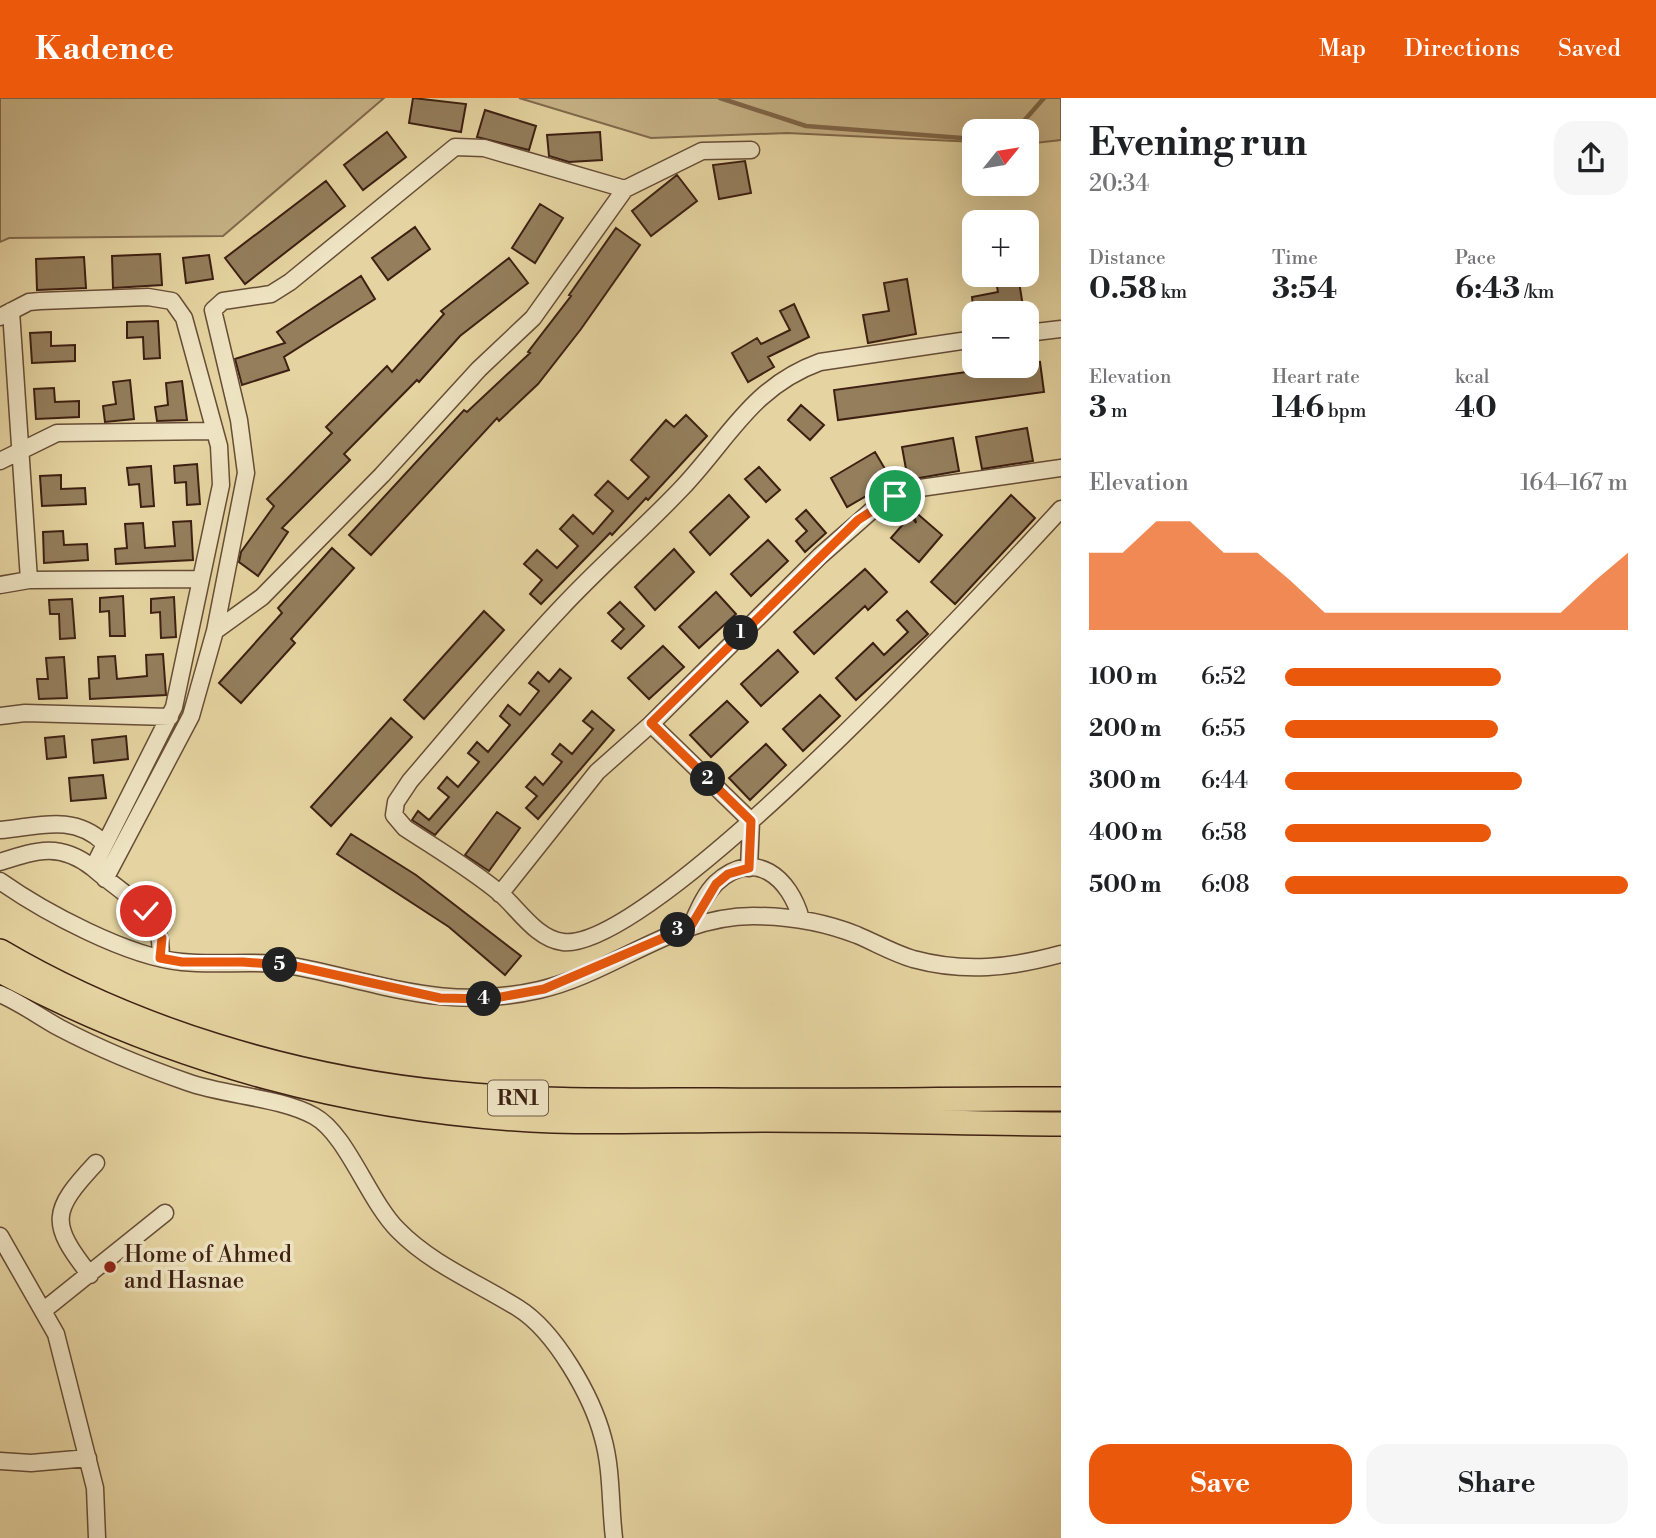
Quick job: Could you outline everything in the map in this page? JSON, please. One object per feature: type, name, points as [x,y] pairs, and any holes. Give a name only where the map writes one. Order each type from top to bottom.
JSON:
[{"type":"highway","name":"RN1","points":[[0,951],[97,999],[167,1027],[286,1064],[380,1084],[449,1093],[558,1100],[1061,1099]]},
{"type":"highway","name":"RN1","points":[[0,971],[50,998],[130,1034],[184,1052],[312,1089],[445,1112],[553,1121],[1061,1124]]},
{"type":"street","points":[[99,873],[191,716],[215,631],[246,472],[239,420],[212,310],[223,302],[271,295],[455,147],[484,148],[625,188]]},
{"type":"street","points":[[215,631],[262,597],[382,475],[479,369],[533,318],[625,188],[702,152],[751,150]]},
{"type":"street","points":[[29,580],[21,450],[6,314],[29,302],[40,301],[148,297],[172,301],[184,318],[220,457],[221,485],[170,717],[103,843],[99,873]]},
{"type":"street","points":[[1039,332],[1061,329]]},
{"type":"street","points":[[962,341],[820,362],[792,374],[758,397],[682,488],[561,607],[463,718],[401,794],[393,809],[394,815],[405,828],[500,894],[547,937],[559,942],[595,936],[652,900],[751,821],[911,669],[1061,509]]},
{"type":"street","points":[[0,461],[48,436],[71,431],[214,431]]},
{"type":"street","points":[[500,894],[597,772],[651,723],[820,556],[878,505],[914,489],[1061,468]]},
{"type":"street","points":[[0,585],[29,580],[200,579]]},
{"type":"street","points":[[0,716],[25,713],[170,717]]},
{"type":"street","points":[[651,723],[751,821],[749,868]]},
{"type":"street","points":[[0,830],[61,823],[91,832],[103,843]]},
{"type":"street","points":[[0,862],[52,850],[69,852],[99,873],[152,918],[162,938],[160,958]]},
{"type":"street","points":[[691,926],[716,884],[728,874],[749,868],[782,879],[797,903],[801,919]]},
{"type":"street","points":[[0,881],[27,900],[90,932],[160,958],[182,962],[243,962],[295,966],[440,998],[490,999],[544,989],[691,926],[752,916],[801,919],[856,935],[912,958],[970,969],[999,968],[1061,954]]},
{"type":"street","points":[[0,994],[62,1029],[152,1069],[224,1094],[297,1108],[329,1127],[369,1192],[398,1230],[446,1266],[521,1310],[550,1336],[587,1400],[603,1438],[610,1475],[614,1538]]},
{"type":"street","points":[[90,1275],[65,1244],[60,1224],[68,1197],[96,1163]]},
{"type":"street","points":[[44,1310],[165,1213]]},
{"type":"street","points":[[0,1236],[56,1334],[98,1507],[97,1538]]},
{"type":"street","points":[[0,1461],[31,1463],[88,1458]]},
{"type":"shaded area","points":[[0,98],[384,98],[223,236],[9,238],[0,242]]},
{"type":"shaded area","points":[[519,98],[1061,98],[1061,140],[1040,142],[1040,119],[962,119],[962,141],[787,133],[651,138]]},
{"type":"building","points":[[413,98],[466,104],[461,132],[409,123]]},
{"type":"building","points":[[485,110],[536,126],[529,150],[477,137]]},
{"type":"building","points":[[387,132],[406,157],[363,190],[344,165]]},
{"type":"building","points":[[600,132],[602,160],[569,162],[549,156],[547,135]]},
{"type":"building","points":[[745,161],[751,193],[719,199],[713,165]]},
{"type":"building","points":[[677,175],[697,201],[651,236],[632,211]]},
{"type":"building","points":[[326,181],[345,206],[245,284],[225,258]]},
{"type":"building","points":[[540,204],[563,218],[535,263],[512,248]]},
{"type":"building","points":[[415,227],[430,249],[388,280],[372,258]]},
{"type":"building","points":[[616,228],[640,245],[581,329],[538,384],[499,421],[497,418],[371,555],[349,535],[464,410],[467,412],[530,353],[528,352],[571,296],[569,295]]},
{"type":"building","points":[[160,254],[162,285],[113,288],[112,256]]},
{"type":"building","points":[[209,255],[213,279],[186,283],[183,258]]},
{"type":"building","points":[[84,257],[86,288],[37,290],[36,259]]},
{"type":"building","points":[[509,258],[528,283],[460,336],[419,382],[417,380],[344,454],[350,460],[282,528],[288,532],[258,576],[239,562],[241,552],[274,506],[267,499],[332,433],[326,427],[387,366],[392,372],[444,314],[441,311]]},
{"type":"building","points":[[361,276],[375,299],[284,357],[289,370],[242,385],[235,359],[285,343],[277,332]]},
{"type":"building","points":[[907,279],[916,334],[868,343],[863,315],[889,311],[884,283]]},
{"type":"building","points":[[997,287],[1020,287],[1022,301],[972,301],[972,297],[998,292]]},
{"type":"building","points":[[794,304],[809,337],[768,357],[774,367],[748,382],[732,353],[757,338],[761,344],[790,330],[780,311]]},
{"type":"building","points":[[158,321],[160,358],[144,359],[143,337],[127,338],[127,322]]},
{"type":"building","points":[[51,332],[51,346],[75,345],[75,361],[32,363],[30,333]]},
{"type":"building","points":[[1039,362],[1044,392],[838,420],[834,390],[962,373],[962,378],[1039,378]]},
{"type":"building","points":[[130,380],[134,419],[105,422],[103,406],[116,404],[113,382]]},
{"type":"building","points":[[182,381],[187,420],[157,421],[155,407],[168,405],[166,383]]},
{"type":"building","points":[[54,388],[55,402],[79,401],[79,417],[36,419],[34,389]]},
{"type":"building","points":[[801,405],[824,425],[810,440],[788,420]]},
{"type":"building","points":[[686,415],[707,436],[648,500],[646,498],[541,604],[530,594],[542,580],[524,564],[537,550],[557,568],[578,546],[560,529],[573,515],[593,534],[613,511],[595,495],[608,481],[628,499],[649,477],[631,460],[666,420],[674,427]]},
{"type":"building","points":[[1027,428],[1033,461],[982,469],[976,437]]},
{"type":"building","points":[[953,438],[959,471],[908,480],[902,447]]},
{"type":"building","points":[[875,452],[892,481],[847,507],[831,478]]},
{"type":"building","points":[[197,464],[200,504],[187,505],[186,482],[175,483],[174,466]]},
{"type":"building","points":[[151,466],[154,506],[141,507],[139,484],[129,485],[127,468]]},
{"type":"building","points":[[759,467],[780,490],[766,502],[745,479]]},
{"type":"building","points":[[61,475],[61,489],[85,488],[86,504],[42,506],[40,476]]},
{"type":"building","points":[[729,495],[749,517],[710,555],[690,532]]},
{"type":"building","points":[[1011,495],[1035,518],[955,604],[931,582]]},
{"type":"building","points":[[806,510],[826,533],[805,552],[796,541],[807,531],[796,519]]},
{"type":"building","points":[[913,510],[942,535],[919,562],[891,538],[911,515],[916,523]]},
{"type":"building","points":[[191,521],[193,560],[116,564],[115,549],[127,548],[125,524],[143,523],[145,548],[175,546],[173,522]]},
{"type":"building","points":[[63,531],[64,545],[87,544],[88,560],[44,563],[43,532]]},
{"type":"building","points":[[768,540],[788,561],[751,596],[731,574]]},
{"type":"building","points":[[332,548],[354,568],[291,639],[295,643],[241,703],[219,683],[282,613],[278,608]]},
{"type":"building","points":[[674,549],[694,572],[655,610],[635,587]]},
{"type":"building","points":[[865,569],[887,592],[868,610],[865,606],[814,654],[794,632]]},
{"type":"building","points":[[716,592],[736,614],[699,648],[679,627]]},
{"type":"building","points":[[123,596],[125,636],[110,636],[109,611],[100,612],[100,598]]},
{"type":"building","points":[[174,597],[176,637],[161,638],[160,612],[151,613],[151,599]]},
{"type":"building","points":[[72,599],[75,638],[60,639],[59,614],[50,614],[49,600]]},
{"type":"building","points":[[620,602],[644,626],[621,649],[612,641],[624,629],[608,613]]},
{"type":"building","points":[[484,611],[504,630],[424,719],[404,700]]},
{"type":"building","points":[[907,611],[928,634],[856,700],[836,678],[873,643],[884,655],[908,632],[897,620]]},
{"type":"building","points":[[663,646],[684,667],[649,699],[628,678]]},
{"type":"building","points":[[778,650],[798,672],[761,706],[741,684]]},
{"type":"building","points":[[163,654],[166,695],[90,699],[89,679],[99,678],[98,657],[115,656],[117,679],[147,676],[146,655]]},
{"type":"building","points":[[64,657],[67,698],[39,699],[37,679],[48,679],[46,658]]},
{"type":"building","points":[[560,669],[571,678],[435,835],[412,820],[418,811],[429,820],[449,797],[438,788],[447,777],[458,787],[479,762],[468,753],[477,742],[488,752],[510,725],[500,716],[508,705],[520,715],[539,691],[529,683],[538,672],[549,682]]},
{"type":"building","points":[[820,695],[840,716],[803,751],[783,729]]},
{"type":"building","points":[[727,701],[748,722],[711,757],[690,735]]},
{"type":"building","points":[[592,711],[614,730],[538,819],[526,808],[537,796],[526,787],[535,777],[543,785],[562,762],[552,754],[560,744],[572,754],[593,729],[583,721]]},
{"type":"building","points":[[391,718],[412,737],[331,826],[311,807]]},
{"type":"building","points":[[64,736],[66,757],[47,759],[45,738]]},
{"type":"building","points":[[126,736],[128,759],[94,763],[92,740]]},
{"type":"building","points":[[766,744],[786,765],[750,800],[729,778]]},
{"type":"building","points":[[103,775],[106,798],[71,801],[69,778]]},
{"type":"building","points":[[497,812],[520,828],[489,871],[465,855]]},
{"type":"building","points":[[351,834],[416,875],[521,956],[505,975],[449,927],[337,854]]},
{"type":"waterway","points":[[720,98],[806,126],[962,138]]},
{"type":"waterway","points":[[1026,119],[1044,98]]},
{"type":"place","name":"Home of Ahmed and Hasnae","points":[[110,1267]]},
{"type":"route","points":[[146,911],[162,938],[160,958],[182,962],[243,962],[295,966],[412,993],[466,1000],[490,999],[544,989],[691,926],[706,895],[716,884],[728,874],[749,868],[751,821],[651,723],[858,520],[895,496]]}]
